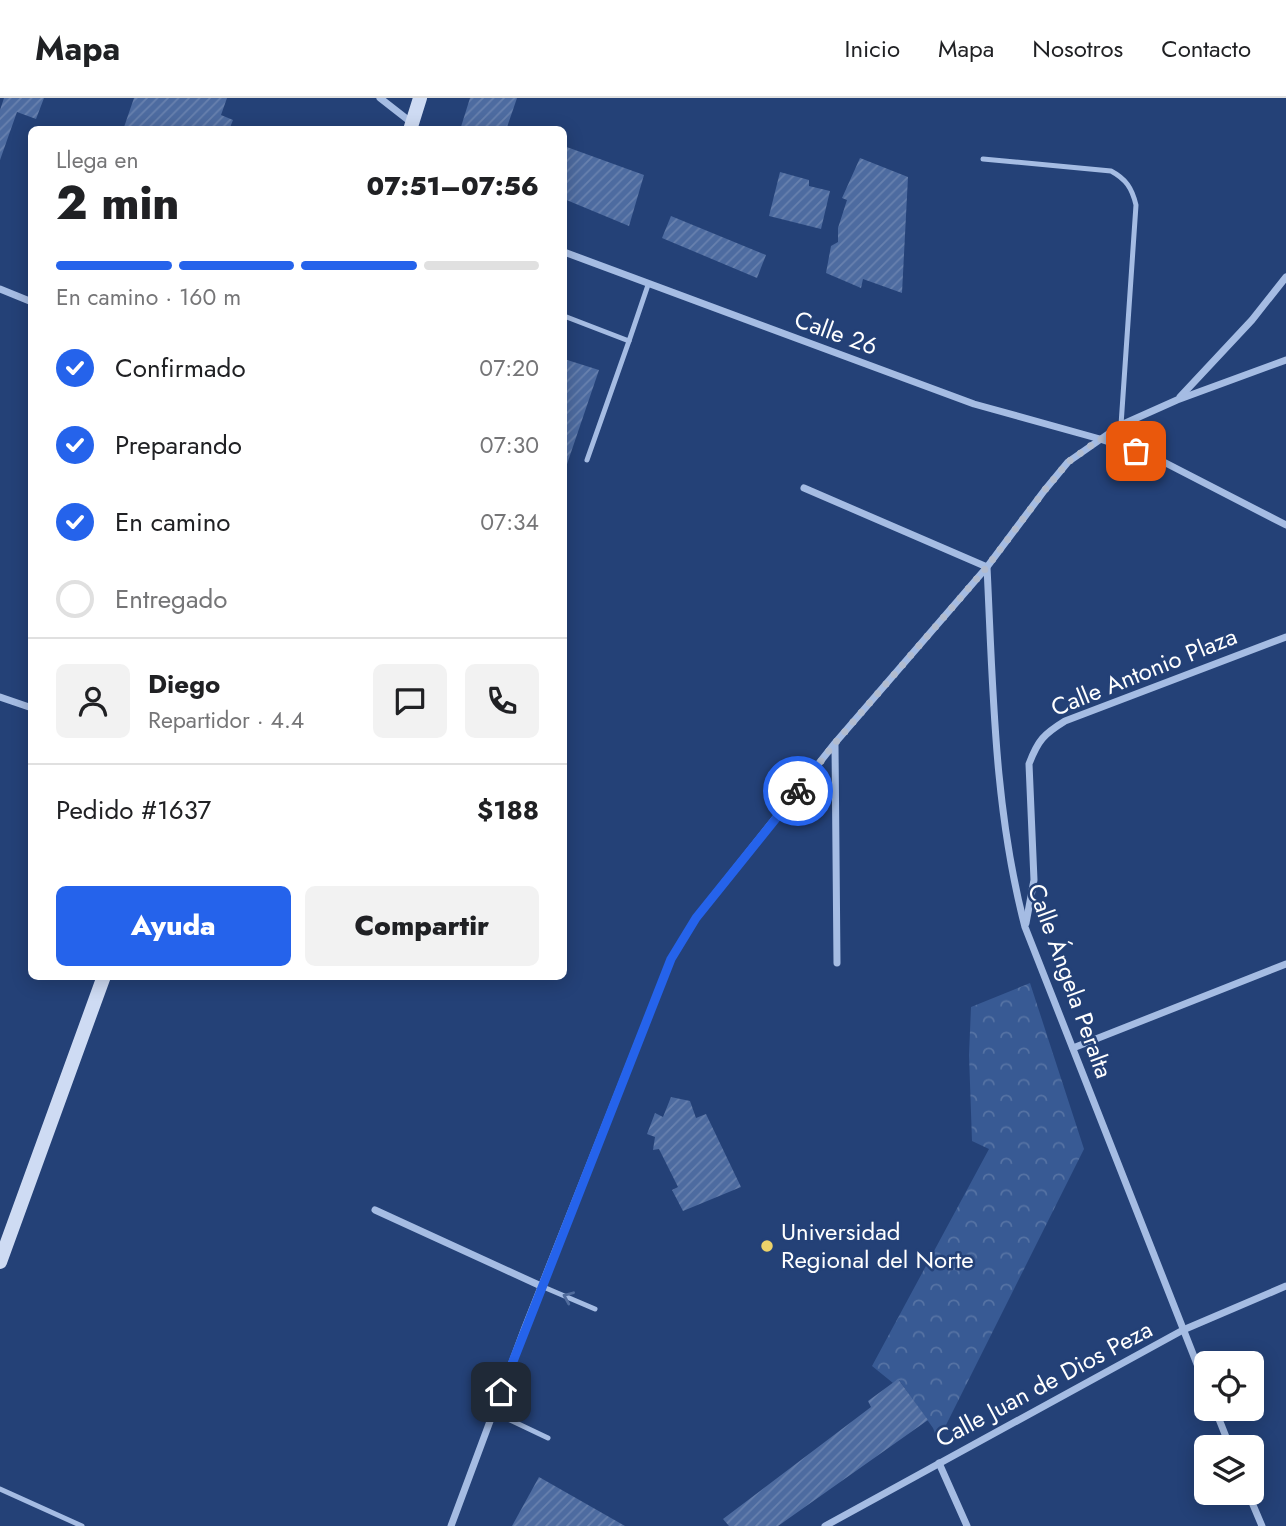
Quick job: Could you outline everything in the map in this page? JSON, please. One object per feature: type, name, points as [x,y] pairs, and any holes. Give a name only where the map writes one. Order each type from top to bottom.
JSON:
[{"type":"main road","points":[[412,126],[420,98]]},
{"type":"main road","points":[[0,1262],[103,980]]},
{"type":"street","points":[[380,98],[412,126]]},
{"type":"street","name":"Calle 26","points":[[567,253],[974,404],[1100,439],[1174,466],[1286,525]]},
{"type":"street","points":[[1177,400],[1252,320],[1286,277]]},
{"type":"street","points":[[0,289],[28,300]]},
{"type":"street","points":[[451,1526],[541,1286],[671,959],[696,918],[835,743],[987,567],[1068,462],[1121,425],[1177,400],[1286,360]]},
{"type":"street","points":[[804,488],[987,567]]},
{"type":"street","name":"Calle Ángela Peralta","points":[[987,567],[996,753],[1003,820],[1014,885],[1025,927],[1194,1358]]},
{"type":"street","name":"Calle Antonio Plaza","points":[[1025,927],[1034,880],[1029,764],[1035,746],[1045,733],[1065,721],[1286,636]]},
{"type":"street","points":[[0,696],[28,706]]},
{"type":"street","points":[[835,743],[837,963]]},
{"type":"street","points":[[1073,1048],[1286,964]]},
{"type":"street","points":[[375,1210],[541,1286]]},
{"type":"street","name":"Calle Juan de Dios Peza","points":[[825,1526],[1183,1331],[1286,1286]]},
{"type":"street","points":[[939,1463],[967,1526]]},
{"type":"street","points":[[1253,1505],[1262,1526]]},
{"type":"lane","points":[[983,159],[1111,171],[1122,177],[1133,192],[1136,205],[1121,425]]},
{"type":"lane","points":[[587,460],[648,285]]},
{"type":"lane","points":[[567,317],[629,341]]},
{"type":"lane","points":[[541,1286],[595,1309]]},
{"type":"lane","points":[[493,1412],[548,1438]]},
{"type":"lane","points":[[0,1489],[82,1526]]},
{"type":"green space","points":[[1030,983],[1084,1149],[938,1441],[933,1428],[899,1380],[893,1383],[872,1366],[989,1149],[972,1141],[969,1055],[971,1007]]},
{"type":"building","points":[[4,98],[44,98],[36,119],[17,112],[0,160],[0,110]]},
{"type":"building","points":[[134,98],[227,98],[221,115],[233,120],[231,126],[124,126]]},
{"type":"building","points":[[470,98],[517,98],[507,126],[461,126]]},
{"type":"building","points":[[567,147],[644,175],[629,226],[567,200]]},
{"type":"building","points":[[860,158],[908,177],[902,293],[863,279],[861,288],[826,273],[831,246],[838,242],[838,228],[847,200],[842,198]]},
{"type":"building","points":[[780,172],[809,180],[809,186],[830,191],[821,229],[769,216]]},
{"type":"building","points":[[671,216],[766,255],[757,278],[662,238]]},
{"type":"building","points":[[567,360],[599,370],[567,464]]},
{"type":"building","points":[[671,1097],[690,1101],[696,1118],[706,1114],[741,1187],[683,1211],[672,1190],[678,1187],[659,1149],[653,1150],[655,1137],[647,1134],[655,1113],[663,1117]]},
{"type":"building","points":[[898,1379],[928,1420],[778,1526],[729,1526],[723,1519],[871,1407],[868,1401]]},
{"type":"building","points":[[539,1477],[625,1526],[512,1526]]},
{"type":"way so far","points":[[798,791],[835,743],[987,567],[1068,462],[1100,439],[1136,451]]},
{"type":"place","name":"Universidad Regional del Norte","points":[[767,1246]]},
{"type":"route","points":[[501,1392],[671,959],[696,918],[798,791]]}]
